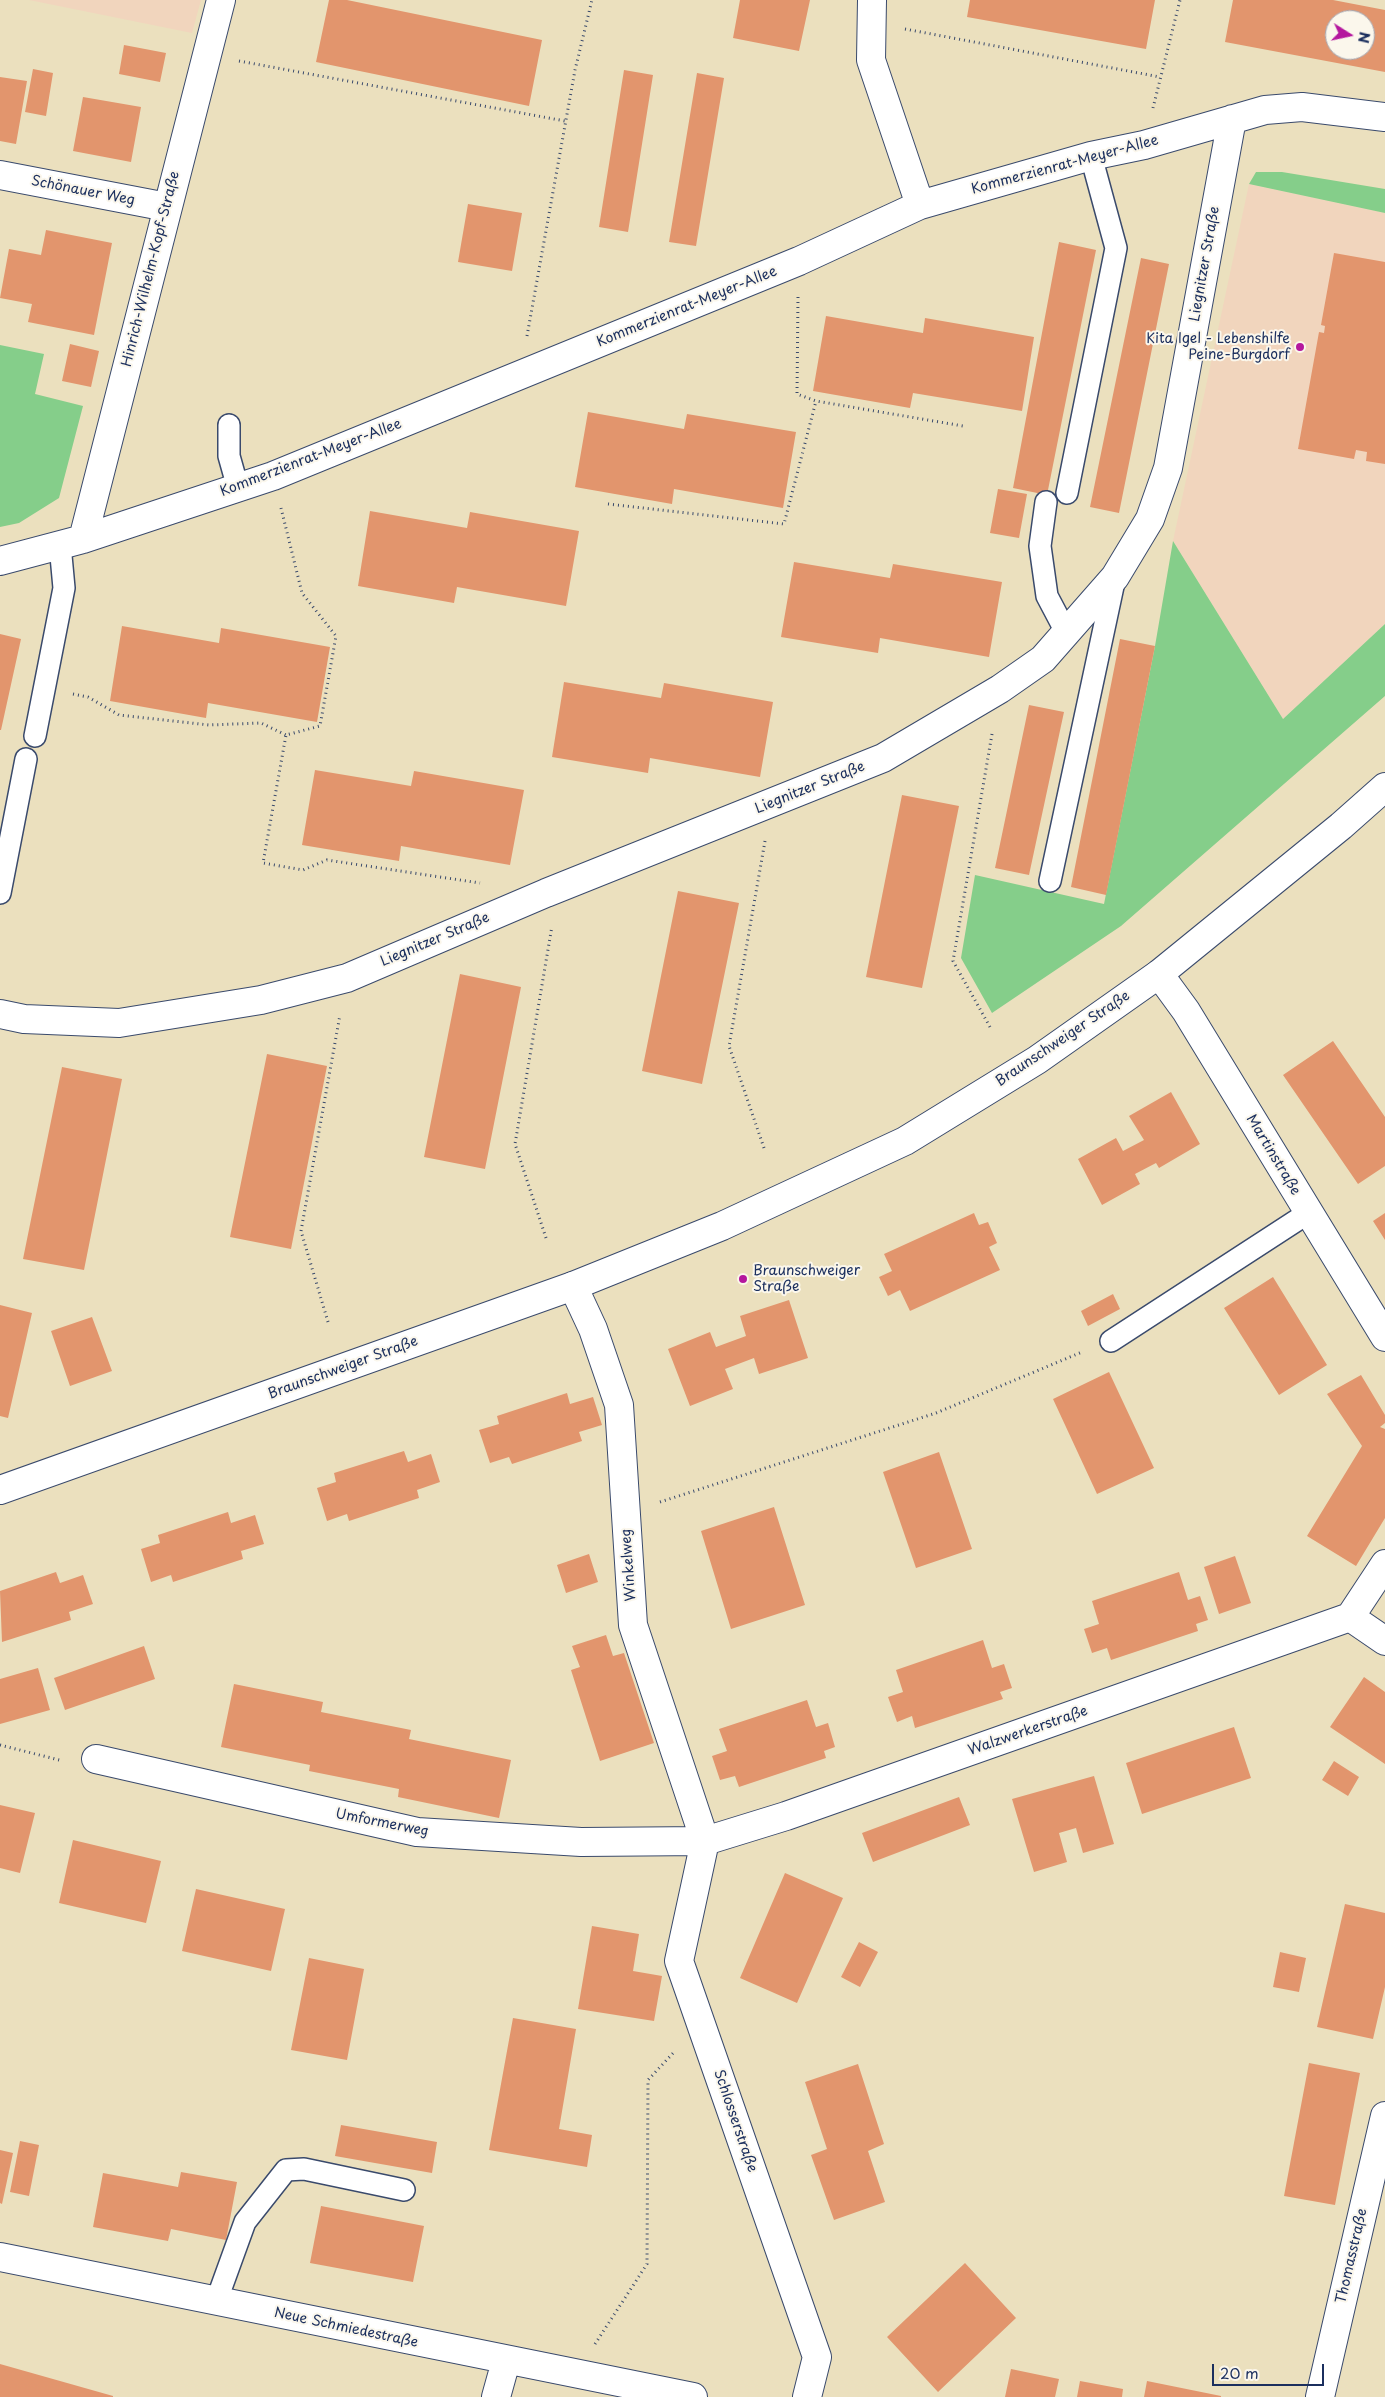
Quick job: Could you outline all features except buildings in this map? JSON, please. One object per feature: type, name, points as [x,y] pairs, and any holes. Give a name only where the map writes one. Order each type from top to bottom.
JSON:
[{"type":"street","name":"Hinrich-Wilhelm-Kopf-Straße","points":[[72,542],[167,208],[220,0]]},
{"type":"street","points":[[872,11],[871,60],[920,205]]},
{"type":"street","name":"Kommerzienrat-Meyer-Allee","points":[[0,561],[72,542],[273,476],[799,261],[920,205],[1090,156],[1144,145],[1265,110],[1302,107],[1385,116]]},
{"type":"street","name":"Liegnitzer Straße","points":[[0,1014],[24,1019],[118,1023],[260,1000],[347,978],[546,893],[883,758],[1000,689],[1043,658],[1115,577],[1150,519],[1168,468],[1232,119]]},
{"type":"street","name":"Schönauer Weg","points":[[0,175],[167,208]]},
{"type":"street","name":"Braunschweiger Straße","points":[[0,1490],[573,1286],[722,1226],[905,1141],[1037,1060],[1160,974],[1341,826],[1385,787]]},
{"type":"street","name":"Martinstraße","points":[[1160,974],[1186,1010],[1308,1213],[1385,1336]]},
{"type":"street","name":"Winkelweg","points":[[573,1286],[593,1329],[619,1405],[633,1626],[705,1841]]},
{"type":"street","points":[[1385,1564],[1350,1617],[1385,1641]]},
{"type":"street","name":"Walzwerkerstraße","points":[[705,1841],[796,1812],[1350,1617]]},
{"type":"street","name":"Umformerweg","points":[[96,1758],[417,1832],[581,1842],[705,1841]]},
{"type":"street","name":"Schlosserstraße","points":[[705,1841],[679,1961],[817,2357],[807,2397]]},
{"type":"street","name":"Thomasstraße","points":[[1320,2397],[1385,2116]]},
{"type":"street","name":"Neue Schmiedestraße","points":[[0,2257],[506,2361],[693,2397]]},
{"type":"street","points":[[496,2397],[506,2361]]},
{"type":"lane","points":[[1068,493],[1116,248],[1090,156]]},
{"type":"lane","points":[[228,425],[229,456],[238,488]]},
{"type":"lane","points":[[1046,502],[1040,546],[1048,596],[1066,632]]},
{"type":"lane","points":[[34,736],[72,542]]},
{"type":"lane","points":[[1050,880],[1115,577]]},
{"type":"lane","points":[[0,893],[26,759]]},
{"type":"lane","points":[[1111,1341],[1308,1213]]},
{"type":"lane","points":[[216,2302],[246,2222],[286,2170],[304,2169],[404,2190]]},
{"type":"path","points":[[520,376],[575,70],[592,0]]},
{"type":"path","points":[[1144,145],[1180,0]]},
{"type":"path","points":[[872,11],[1160,77]]},
{"type":"path","points":[[206,55],[566,121]]},
{"type":"path","points":[[799,261],[797,394],[816,401],[962,426]]},
{"type":"path","points":[[608,504],[784,524],[816,401]]},
{"type":"path","points":[[44,689],[88,697],[119,715],[209,725],[261,723],[286,735],[320,726],[336,636],[302,592],[273,476]]},
{"type":"path","points":[[990,1027],[953,961],[1000,689]]},
{"type":"path","points":[[286,735],[263,863],[303,870],[327,860],[489,885]]},
{"type":"path","points":[[764,1148],[729,1046],[771,804]]},
{"type":"path","points":[[546,893],[553,921],[515,1144],[546,1238]]},
{"type":"path","points":[[328,1322],[302,1231],[347,978]]},
{"type":"path","points":[[626,1513],[936,1413],[1111,1341]]},
{"type":"path","points":[[0,1745],[66,1761],[96,1758]]},
{"type":"path","points":[[575,2374],[647,2264],[648,2080],[701,2023]]},
{"type":"shaded area","points":[[29,0],[201,0],[192,33]]},
{"type":"shaded area","name":"Kita Igel - Lebenshilfe Peine-Burgdorf","points":[[1249,184],[1385,213],[1385,624],[1283,719],[1173,541]]},
{"type":"green space","points":[[1256,172],[1282,172],[1385,189],[1385,213],[1249,184]]},
{"type":"green space","points":[[0,345],[44,354],[35,394],[83,406],[59,498],[19,523],[0,527]]},
{"type":"green space","points":[[1173,541],[1283,719],[1385,624],[1385,696],[1121,926],[992,1013],[961,958],[975,875],[1104,904],[1155,646]]},
{"type":"place","name":"Kita Igel - Lebenshilfe Peine-Burgdorf","points":[[1300,347]]},
{"type":"place","name":"Braunschweiger Straße","points":[[743,1279]]}]
